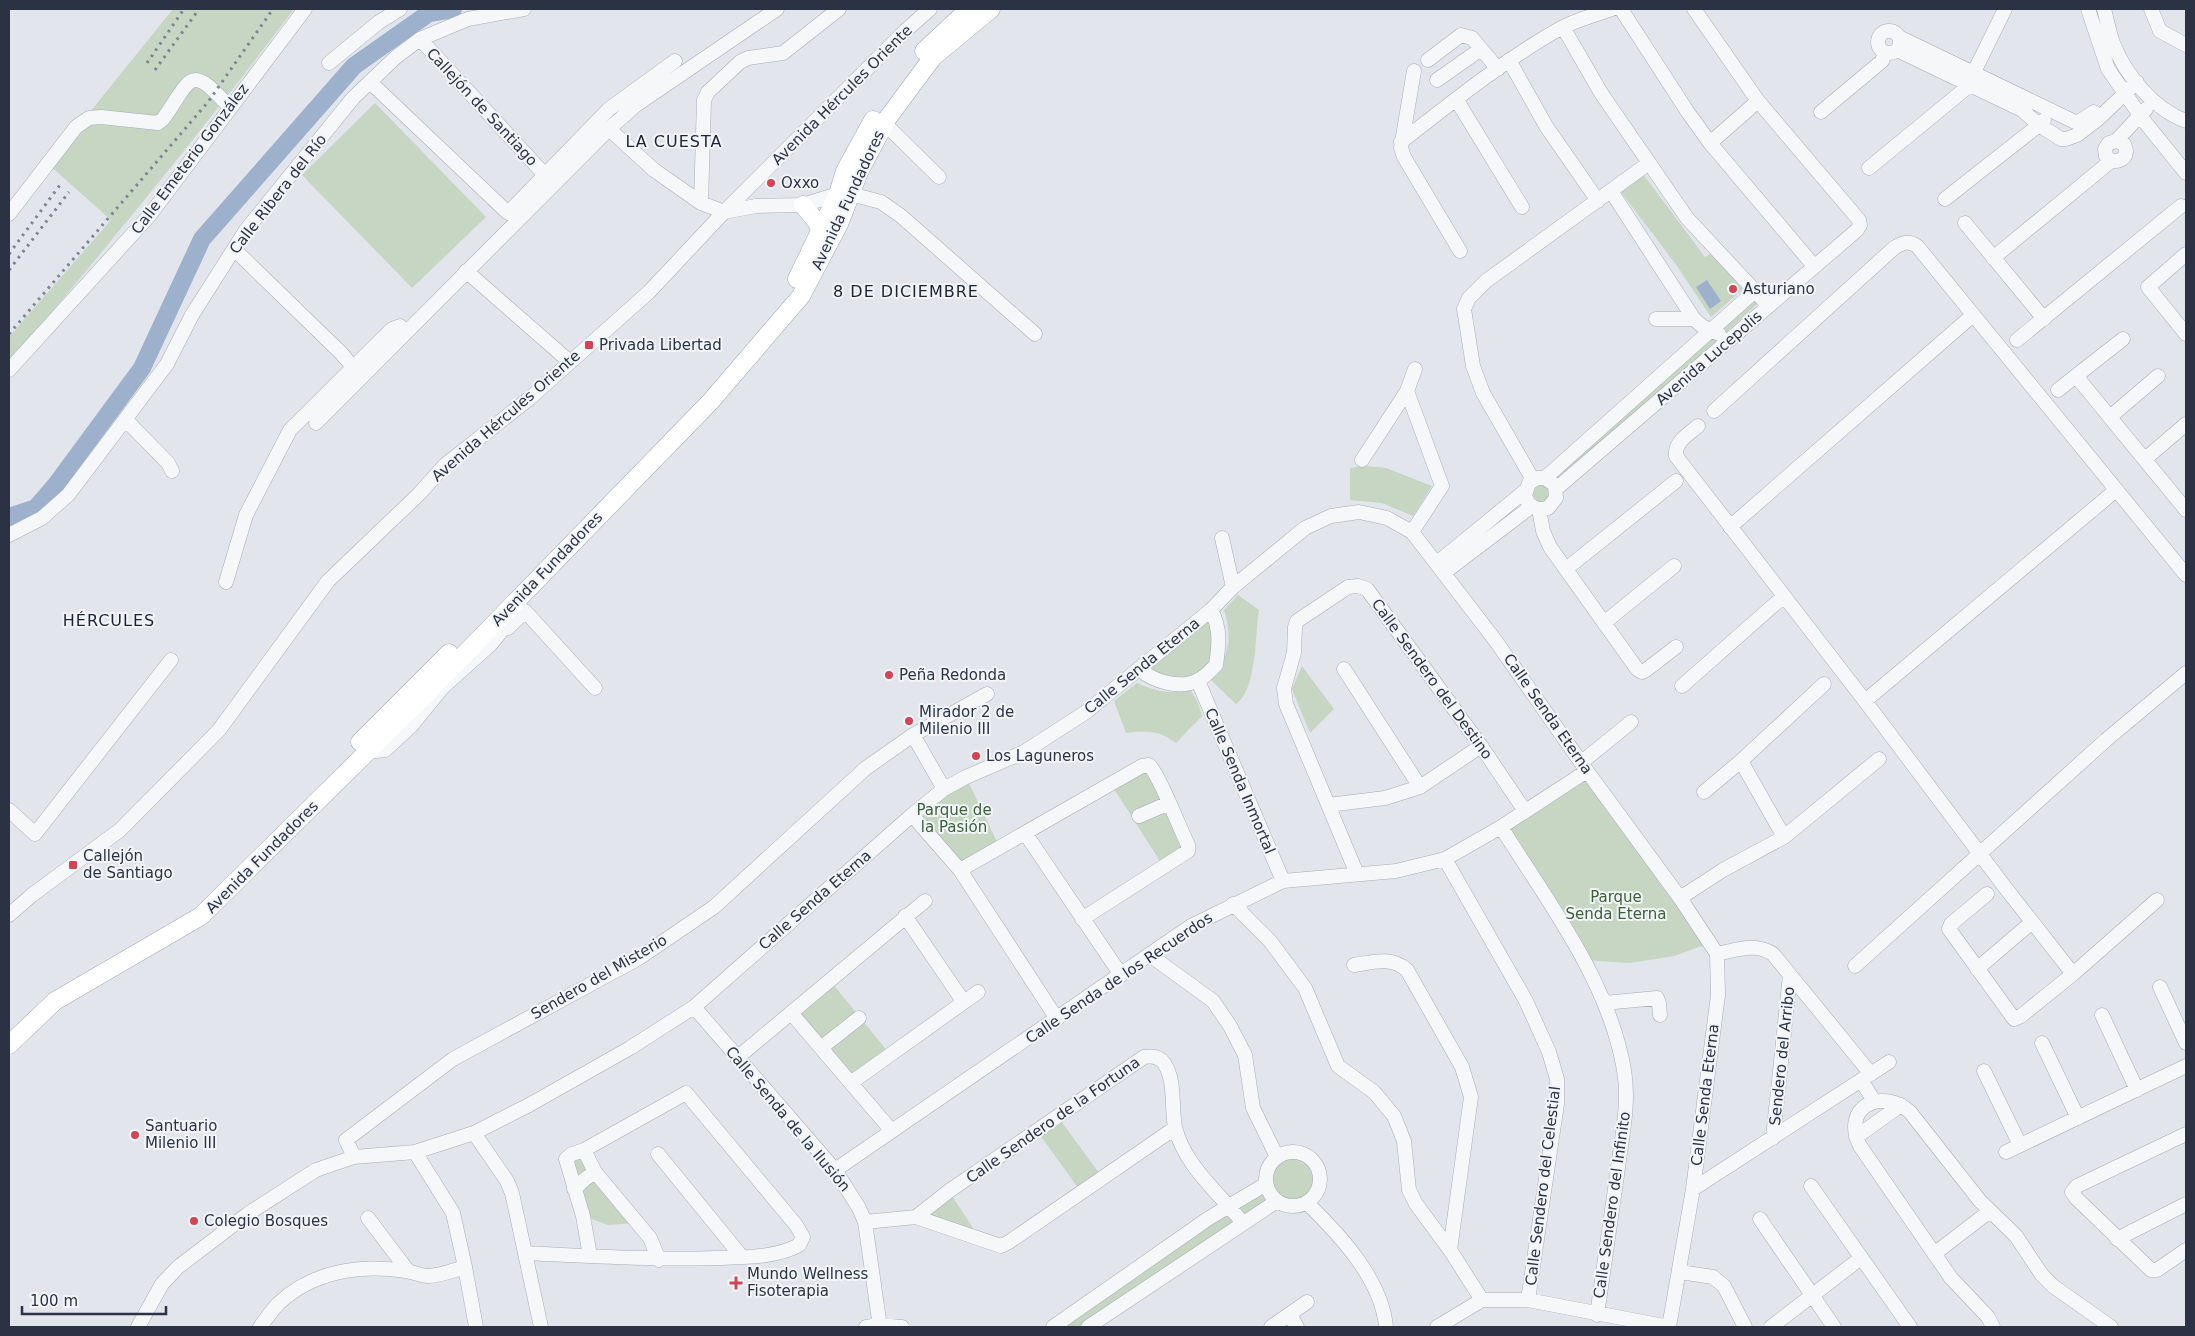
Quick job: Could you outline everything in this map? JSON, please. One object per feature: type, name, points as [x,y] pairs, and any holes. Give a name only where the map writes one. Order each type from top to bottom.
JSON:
[{"type":"main road","name":"Avenida Fundadores","points":[[9,1045],[55,1001],[201,916],[367,752],[711,401],[795,303],[839,224],[845,194],[845,171],[877,112],[925,49],[969,9]]},
{"type":"main road","name":"Avenida Fundadores","points":[[9,1030],[48,992],[194,907],[505,596],[704,392],[768,321],[791,291],[821,231],[859,172],[884,123],[933,57],[991,9]]},
{"type":"main road","points":[[803,205],[816,221],[821,231]]},
{"type":"street","name":"Calle Emeterio González","points":[[9,370],[149,216],[304,9]]},
{"type":"street","points":[[329,63],[379,22],[400,9]]},
{"type":"street","name":"Calle Ribera del Río","points":[[9,535],[42,518],[68,495],[167,364],[192,315],[246,230],[353,98],[396,57],[420,39],[468,19],[524,9]]},
{"type":"street","points":[[316,423],[609,129],[636,105],[777,9]]},
{"type":"street","points":[[701,202],[704,100],[708,92],[740,62],[748,58],[783,53],[839,9]]},
{"type":"street","name":"Avenida Hércules Oriente","points":[[9,915],[32,895],[120,830],[219,730],[328,581],[445,466],[530,398],[649,292],[724,212],[905,31],[930,9]]},
{"type":"street","points":[[1401,142],[1456,99],[1563,27],[1612,9]]},
{"type":"street","points":[[1621,9],[1681,103],[1710,143],[1814,266]]},
{"type":"street","points":[[1694,9],[1758,101],[1710,143]]},
{"type":"street","points":[[1869,168],[1972,78],[2005,9]]},
{"type":"street","points":[[2088,9],[2108,70],[2142,118],[2186,173]]},
{"type":"street","points":[[2104,9],[2112,42],[2122,62],[2157,104],[2186,121]]},
{"type":"street","points":[[2151,9],[2160,31],[2186,46]]},
{"type":"street","points":[[1563,27],[1601,93],[1687,218],[1769,306]]},
{"type":"street","points":[[1428,60],[1461,35],[1472,38],[1481,49],[1504,65],[1598,201]]},
{"type":"street","name":"Callejón de Santiago","points":[[420,39],[545,175]]},
{"type":"street","points":[[1821,112],[1882,61],[1894,46],[2075,122],[2094,117]]},
{"type":"street","points":[[1437,80],[1481,49]]},
{"type":"street","name":"Callejón de Santiago","points":[[370,82],[508,213],[609,109],[675,60]]},
{"type":"street","points":[[1414,71],[1401,142],[1404,157],[1460,251]]},
{"type":"street","points":[[1972,78],[2022,110],[2055,137],[2066,139],[2077,135],[2135,79]]},
{"type":"street","points":[[9,214],[76,127],[89,118],[101,117],[158,123],[163,119],[185,84],[193,80],[203,81],[229,107]]},
{"type":"street","points":[[1456,99],[1522,207]]},
{"type":"street","name":"Avenida Lucepolis","points":[[1441,568],[1536,508],[1548,508],[1554,502],[1556,489],[1857,230],[1860,225],[1859,220],[1758,101]]},
{"type":"street","points":[[1993,258],[2112,161],[2119,162],[2125,158],[2127,151],[2120,143],[2157,104]]},
{"type":"street","points":[[1945,199],[2039,125],[2051,111]]},
{"type":"street","points":[[884,123],[938,177]]},
{"type":"street","points":[[609,129],[654,170],[701,202],[724,212],[756,206],[803,205],[845,194],[881,202],[902,216],[1035,334]]},
{"type":"street","points":[[1534,483],[1477,379],[1464,309],[1469,298],[1486,281],[1649,163]]},
{"type":"street","points":[[1611,191],[1694,319],[1702,326],[1730,340]]},
{"type":"street","points":[[2018,340],[2181,206]]},
{"type":"street","points":[[1965,223],[2044,319]]},
{"type":"street","points":[[1714,411],[1899,244],[1906,242],[1917,246],[2186,575]]},
{"type":"street","points":[[234,249],[341,353],[353,368]]},
{"type":"street","points":[[2186,254],[2148,287],[2186,334]]},
{"type":"street","points":[[466,271],[570,362]]},
{"type":"street","name":"Avenida Lucepolis","points":[[1441,568],[1492,518],[1755,291]]},
{"type":"street","points":[[1730,527],[1973,314]]},
{"type":"street","points":[[1656,319],[1694,319]]},
{"type":"street","points":[[226,582],[246,515],[290,430],[392,329],[400,326],[406,332]]},
{"type":"street","points":[[2058,390],[2123,339]]},
{"type":"street","points":[[1362,460],[1407,391],[1415,369]]},
{"type":"street","points":[[2076,376],[2184,503]]},
{"type":"street","points":[[2110,417],[2158,376]]},
{"type":"street","points":[[1407,391],[1442,486],[1412,532]]},
{"type":"street","points":[[126,419],[168,463],[172,472]]},
{"type":"street","points":[[2145,459],[2186,424]]},
{"type":"street","points":[[1698,426],[1679,442],[1675,449],[1676,456],[2032,922],[2074,974]]},
{"type":"street","points":[[1566,569],[1676,481]]},
{"type":"street","points":[[1534,483],[1552,482],[1556,489]]},
{"type":"street","points":[[1534,483],[1526,500],[1536,508],[1550,546],[1637,669],[1642,672],[1651,668],[1676,647]]},
{"type":"street","points":[[1865,701],[2116,490]]},
{"type":"street","name":"Calle Senda Eterna","points":[[138,1327],[162,1284],[178,1267],[249,1213],[316,1170],[354,1157],[415,1152],[474,1133],[529,1105],[630,1048],[694,1007],[944,789],[966,777],[1024,752],[1086,712],[1140,670],[1211,610],[1233,587],[1305,528],[1331,516],[1360,512],[1388,518],[1412,532],[1441,568],[1680,898],[1717,954],[1718,994],[1693,1189],[1669,1327]]},
{"type":"street","points":[[1492,518],[1502,529]]},
{"type":"street","points":[[1222,538],[1233,587]]},
{"type":"street","points":[[1604,623],[1674,566]]},
{"type":"street","name":"Calle Sendero del Destino","points":[[1357,874],[1300,741],[1283,694],[1294,653],[1297,621],[1348,587],[1358,586],[1367,589],[1481,746],[1525,811]]},
{"type":"street","points":[[1682,686],[1784,596]]},
{"type":"street","points":[[491,644],[507,624],[513,604]]},
{"type":"street","points":[[1140,670],[1150,677],[1173,685],[1198,681],[1216,665],[1220,640],[1218,624],[1211,610]]},
{"type":"street","points":[[367,752],[385,750],[412,726],[443,687],[525,611],[595,688]]},
{"type":"street","points":[[9,810],[35,834],[171,660]]},
{"type":"street","points":[[1344,670],[1420,786]]},
{"type":"street","points":[[1855,966],[2106,740],[2186,673]]},
{"type":"street","name":"Calle Senda Inmortal","points":[[1198,681],[1283,881]]},
{"type":"street","points":[[1704,792],[1741,761],[1824,684]]},
{"type":"street","name":"Sendero del Misterio","points":[[354,1157],[346,1140],[453,1059],[639,958],[714,907],[866,768],[913,735],[987,694]]},
{"type":"street","name":"Calle Senda de los Recuerdos","points":[[835,1170],[891,1130],[1151,956],[1192,926],[1283,881],[1396,871],[1445,859],[1525,811],[1584,767],[1631,722]]},
{"type":"street","points":[[913,735],[944,789]]},
{"type":"street","points":[[1328,805],[1385,798],[1420,786],[1481,746]]},
{"type":"street","points":[[1680,898],[1784,837],[1879,760]]},
{"type":"street","points":[[1741,761],[1784,837]]},
{"type":"street","points":[[960,870],[1145,765],[1153,770],[1188,845],[1188,851],[1082,920]]},
{"type":"street","points":[[1138,816],[1169,803]]},
{"type":"street","points":[[912,815],[960,870],[1057,1019]]},
{"type":"street","name":"Calle Sendero del Infinito","points":[[1501,827],[1584,960],[1604,1003],[1615,1033],[1624,1070],[1626,1112],[1597,1314]]},
{"type":"street","points":[[1025,833],[1082,920],[1122,975]]},
{"type":"street","name":"Calle Sendero del Celestial","points":[[1445,859],[1526,1001],[1549,1052],[1557,1079],[1557,1104],[1528,1300]]},
{"type":"street","points":[[1987,894],[1950,926],[1951,933],[2014,1019],[2021,1016],[2074,974],[2157,900]]},
{"type":"street","points":[[737,1058],[925,901]]},
{"type":"street","points":[[1234,904],[1270,941],[1305,988],[1338,1066],[1374,1092],[1391,1112],[1404,1141],[1409,1190],[1427,1220],[1450,1250],[1482,1300]]},
{"type":"street","points":[[906,916],[963,1000]]},
{"type":"street","points":[[1976,969],[2032,922]]},
{"type":"street","points":[[1717,954],[1753,947],[1764,948],[1774,954],[1866,1077],[1874,1101]]},
{"type":"street","points":[[1151,956],[1213,1001],[1230,1026],[1245,1055],[1253,1108],[1277,1157]]},
{"type":"street","points":[[1354,965],[1391,960],[1399,963],[1407,970],[1462,1067],[1471,1097],[1450,1250]]},
{"type":"street","name":"Sendero del Arribo","points":[[1773,1138],[1790,975]]},
{"type":"street","points":[[2160,987],[2186,1042]]},
{"type":"street","points":[[852,1082],[963,1000],[978,992]]},
{"type":"street","points":[[1604,1003],[1656,998],[1659,1003],[1660,1015]]},
{"type":"street","name":"Calle Senda de la Ilusión","points":[[694,1007],[835,1170],[859,1208],[865,1222],[875,1326]]},
{"type":"street","points":[[791,1013],[852,1082],[891,1130]]},
{"type":"street","points":[[2102,1015],[2137,1090]]},
{"type":"street","points":[[822,1047],[859,1018]]},
{"type":"street","points":[[2042,1043],[2078,1118]]},
{"type":"street","name":"Calle Sendero de la Fortuna","points":[[916,1217],[949,1192],[1144,1057],[1154,1056],[1164,1062],[1170,1078],[1175,1128],[1186,1153],[1201,1175],[1242,1223]]},
{"type":"street","points":[[1693,1189],[1889,1062]]},
{"type":"street","points":[[2006,1152],[2186,1066]]},
{"type":"street","points":[[1984,1071],[2020,1145]]},
{"type":"street","points":[[1846,1090],[1860,1110]]},
{"type":"street","points":[[525,1253],[658,1260],[742,1257],[785,1251],[799,1245],[803,1236],[796,1225],[686,1094],[584,1150],[572,1154],[566,1159],[583,1216],[590,1256]]},
{"type":"street","points":[[1993,1327],[1988,1317],[1951,1278],[1856,1137],[1855,1123],[1860,1110],[1874,1101],[1901,1104],[1910,1112],[1980,1201],[2016,1236],[2042,1276],[2110,1327]]},
{"type":"street","points":[[1856,1137],[1901,1104]]},
{"type":"street","points":[[865,1222],[916,1217],[1001,1246],[1175,1128]]},
{"type":"street","points":[[474,1133],[507,1181],[512,1193],[541,1327]]},
{"type":"street","points":[[2186,1134],[2078,1186],[2072,1192],[2117,1239],[2154,1271],[2186,1250]]},
{"type":"street","points":[[584,1150],[596,1172],[650,1238],[658,1260]]},
{"type":"street","points":[[415,1152],[453,1213],[476,1327]]},
{"type":"street","points":[[1312,1207],[1321,1179],[1319,1170],[1314,1162],[1298,1152],[1288,1152],[1277,1157],[1268,1168],[1266,1184],[1268,1191],[1276,1201],[1292,1207],[1312,1207],[1360,1263],[1383,1307],[1386,1327]]},
{"type":"street","points":[[658,1154],[742,1257]]},
{"type":"street","points":[[574,1189],[596,1172]]},
{"type":"street","points":[[1053,1327],[1229,1206],[1266,1184]]},
{"type":"street","points":[[1811,1186],[1910,1327]]},
{"type":"street","points":[[1088,1327],[1276,1201]]},
{"type":"street","points":[[2117,1239],[2186,1204]]},
{"type":"street","points":[[1934,1254],[1990,1211]]},
{"type":"street","points":[[368,1218],[408,1271]]},
{"type":"street","points":[[1760,1219],[1834,1327]]},
{"type":"street","points":[[1771,1327],[1861,1258]]},
{"type":"street","points":[[260,1327],[278,1304],[295,1290],[315,1280],[338,1272],[361,1268],[408,1271],[417,1275],[430,1276],[465,1266]]},
{"type":"street","points":[[1680,1272],[1713,1276],[1724,1286],[1745,1327]]},
{"type":"street","points":[[1106,1290],[1117,1307]]},
{"type":"street","points":[[1437,1327],[1482,1300],[1528,1300],[1669,1327]]},
{"type":"street","points":[[1271,1327],[1293,1321],[1307,1302]]},
{"type":"street","points":[[875,1326],[902,1327]]},
{"type":"green space","points":[[173,9],[294,9],[154,188],[9,363],[9,337],[111,220],[48,164]]},
{"type":"green space","points":[[375,103],[486,217],[412,288],[302,175]]},
{"type":"green space","points":[[1643,174],[1705,257],[1712,253],[1743,289],[1711,317],[1677,266],[1621,192]]},
{"type":"green space","points":[[1755,299],[1758,303],[1691,365],[1557,478],[1553,474]]},
{"type":"green space","points":[[1366,466],[1386,468],[1432,486],[1413,516],[1382,503],[1350,500],[1350,468]]},
{"type":"green space","points":[[1541,485],[1547,488],[1550,494],[1547,500],[1541,503],[1535,500],[1532,494],[1535,488]]},
{"type":"green space","points":[[1238,595],[1259,610],[1254,661],[1248,687],[1243,697],[1236,704],[1210,679],[1221,663],[1228,647],[1229,638],[1224,610]]},
{"type":"green space","points":[[1211,610],[1216,665],[1173,685],[1140,670]]},
{"type":"green space","points":[[1302,666],[1334,709],[1310,733],[1292,689]]},
{"type":"green space","points":[[1137,683],[1163,691],[1176,692],[1190,689],[1198,703],[1202,716],[1176,743],[1153,732],[1126,733],[1114,701]]},
{"type":"green space","points":[[1145,765],[1188,845],[1163,866],[1111,784]]},
{"type":"green space","name":"Parque Senda Eterna","points":[[1587,771],[1710,943],[1674,956],[1630,963],[1584,960],[1501,827]]},
{"type":"green space","name":"Parque de la Pasión","points":[[966,777],[999,846],[960,870],[912,815]]},
{"type":"green space","points":[[833,984],[888,1052],[851,1078],[796,1015]]},
{"type":"green space","points":[[1058,1117],[1102,1177],[1081,1192],[1037,1131]]},
{"type":"green space","points":[[584,1150],[637,1223],[608,1225],[583,1216],[568,1156]]},
{"type":"green space","points":[[1288,1152],[1304,1155],[1315,1163],[1319,1174],[1319,1186],[1314,1196],[1305,1203],[1292,1206],[1276,1201],[1088,1327],[1053,1327],[1266,1184],[1267,1173],[1271,1164]]},
{"type":"green space","points":[[949,1191],[980,1239],[916,1217]]},
{"type":"water","points":[[1707,280],[1721,301],[1710,309],[1696,287]]},
{"type":"waterway","points":[[9,517],[36,508],[55,486],[142,368],[202,239],[354,66],[429,13],[453,9]]},
{"type":"railway","points":[[147,63],[184,9]]},
{"type":"railway","points":[[155,70],[199,9]]},
{"type":"railway","points":[[9,334],[208,102],[273,9]]},
{"type":"railway","points":[[9,254],[60,185]]},
{"type":"railway","points":[[9,270],[69,192]]},
{"type":"place","name":"Oxxo","points":[[771,183]]},
{"type":"place","name":"Asturiano","points":[[1733,289]]},
{"type":"place","name":"Privada Libertad","points":[[589,345]]},
{"type":"place","name":"Peña Redonda","points":[[889,675]]},
{"type":"place","name":"Mirador 2 de Milenio III","points":[[909,721]]},
{"type":"place","name":"Los Laguneros","points":[[976,756]]},
{"type":"place","name":"Callejón de Santiago","points":[[73,865]]},
{"type":"place","name":"Santuario Milenio III","points":[[135,1135]]},
{"type":"place","name":"Colegio Bosques","points":[[194,1221]]},
{"type":"place","name":"Mundo Wellness Fisoterapia","points":[[736,1283]]},
{"type":"district","name":"LA CUESTA","points":[[674,141]]},
{"type":"district","name":"8 DE DICIEMBRE","points":[[906,291]]},
{"type":"district","name":"HÉRCULES","points":[[109,620]]}]
